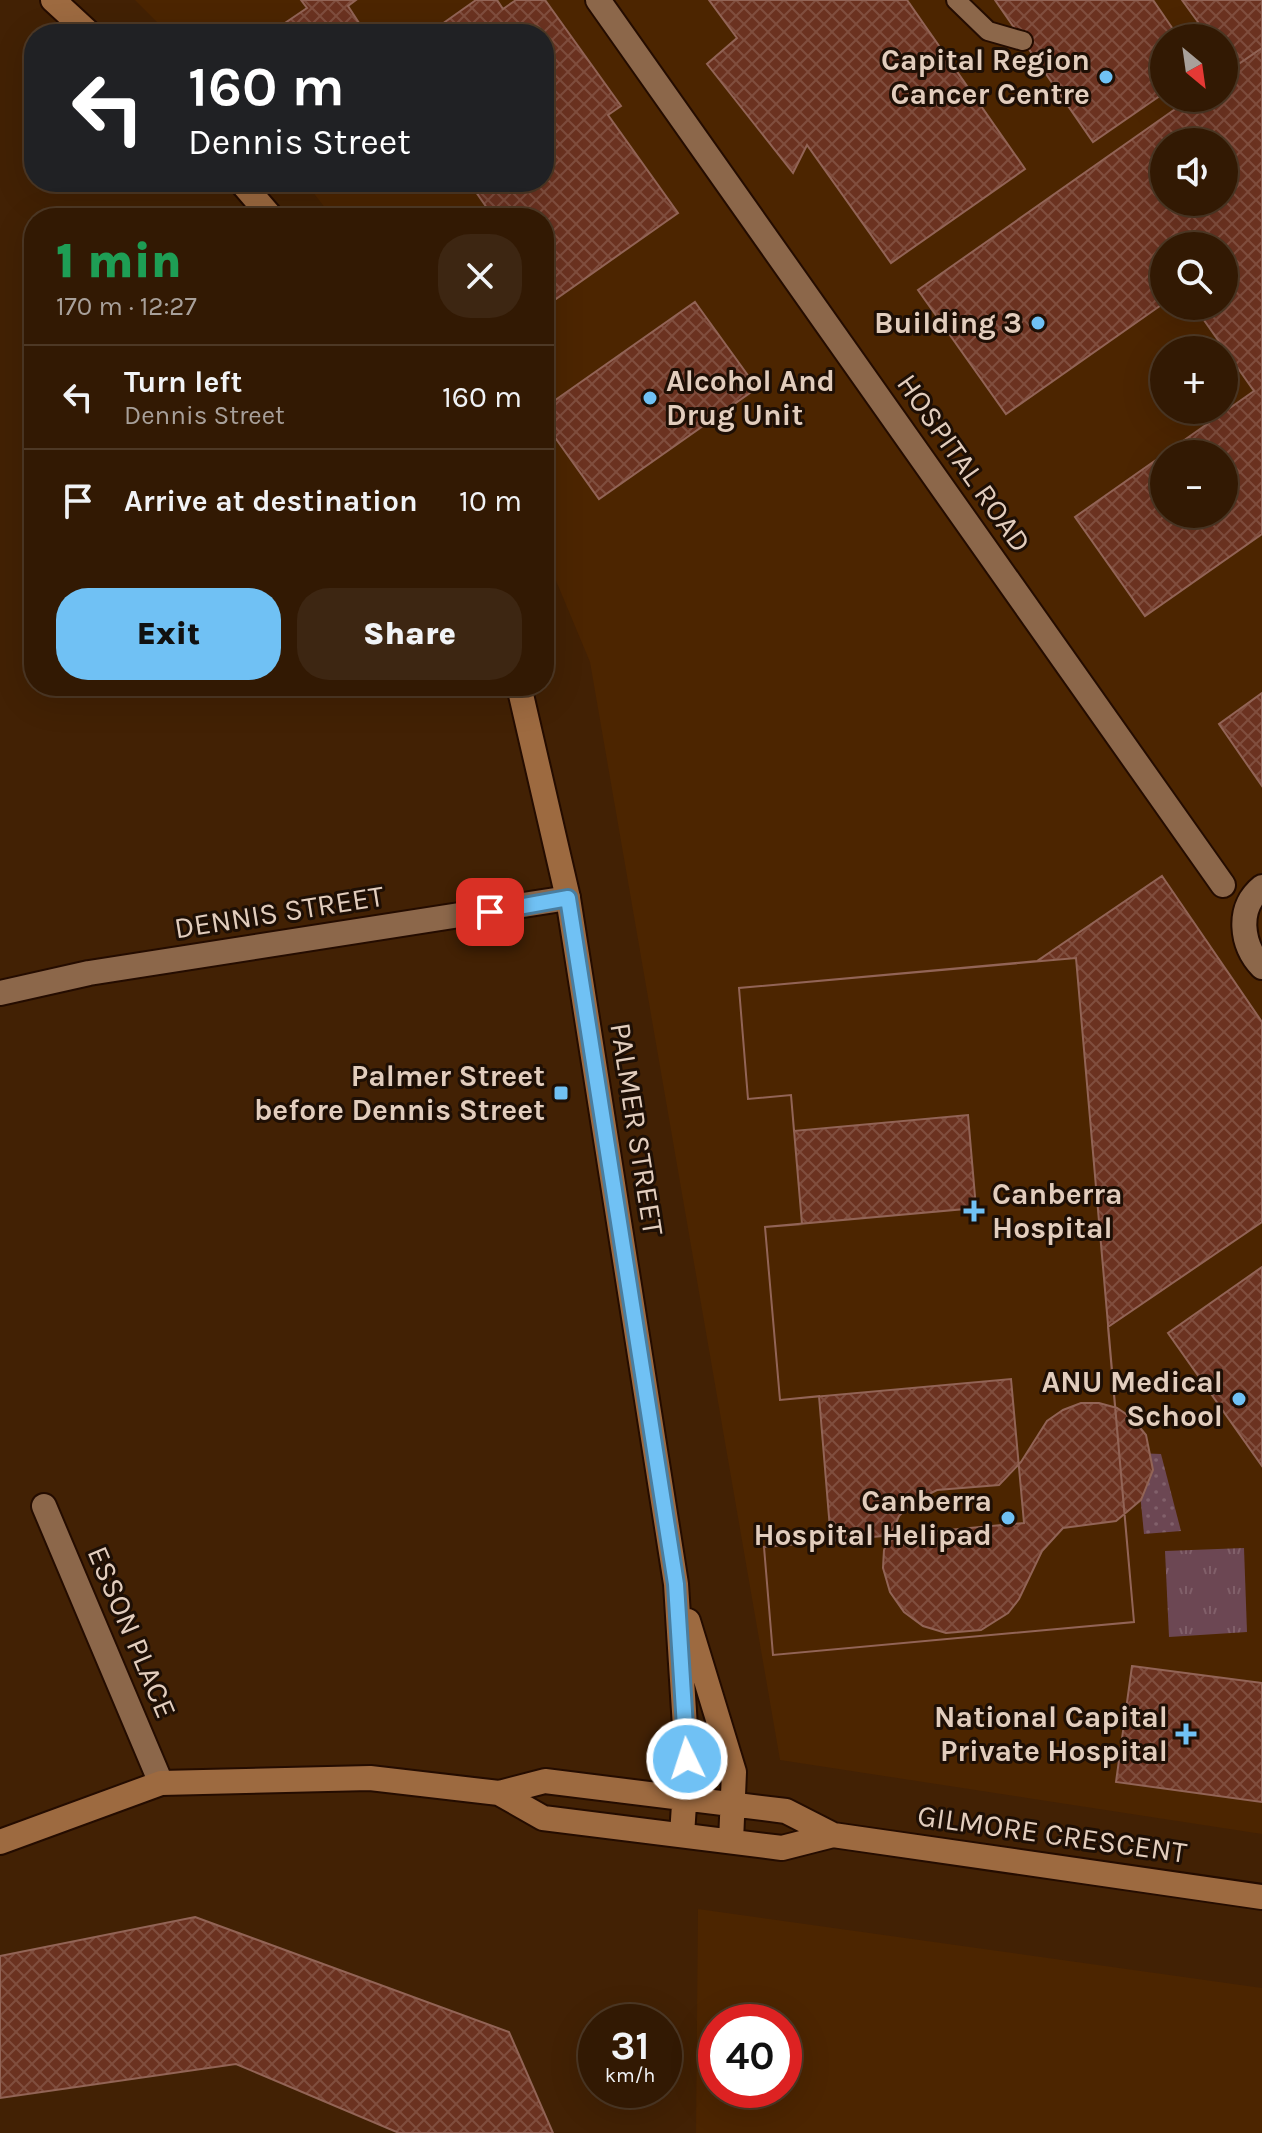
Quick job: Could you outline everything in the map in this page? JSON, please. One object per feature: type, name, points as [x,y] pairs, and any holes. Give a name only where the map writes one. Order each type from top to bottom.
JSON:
[{"type":"street","points":[[53,0],[79,24]]},
{"type":"street","name":"HOSPITAL ROAD","points":[[598,0],[1223,885],[1244,925],[1246,942],[1262,967]]},
{"type":"street","points":[[250,192],[263,208]]},
{"type":"street","name":"PALMER STREET","points":[[521,696],[568,898],[676,1584],[687,1759],[682,1835]]},
{"type":"street","points":[[1223,885],[1262,881]]},
{"type":"street","points":[[1244,925],[1247,907],[1262,887]]},
{"type":"street","name":"DENNIS STREET","points":[[0,993],[89,973],[568,898]]},
{"type":"street","name":"ESSON PLACE","points":[[44,1506],[161,1783]]},
{"type":"street","name":"PALMER STREET","points":[[676,1584],[734,1772],[731,1841]]},
{"type":"street","name":"GILMORE CRESCENT","points":[[0,1842],[161,1783],[370,1778],[499,1793],[545,1781],[786,1811],[833,1835],[1262,1897]]},
{"type":"street","name":"GILMORE CRESCENT","points":[[499,1793],[543,1818],[782,1848],[833,1835]]},
{"type":"lane","points":[[956,0],[988,31],[1023,41]]},
{"type":"shaded area","name":"Canberra Hospital","points":[[135,0],[1262,0],[1262,1834],[780,1760],[590,662],[554,576],[554,208],[325,208],[313,192],[554,192],[554,24],[159,24]]},
{"type":"shaded area","points":[[698,1909],[1262,1988],[1262,2133],[696,2133]]},
{"type":"green space","points":[[1136,1453],[1161,1454],[1181,1531],[1144,1534]]},
{"type":"green space","points":[[1244,1548],[1247,1632],[1169,1637],[1165,1551]]},
{"type":"building","points":[[301,0],[356,0],[348,6],[359,23],[285,23],[307,8]]},
{"type":"building","points":[[476,0],[497,0],[503,9],[516,0],[545,0],[621,106],[608,115],[678,213],[554,300],[554,208],[487,208],[476,192],[554,192],[554,24],[442,24]]},
{"type":"building","points":[[709,0],[907,0],[1025,169],[891,263],[807,145],[793,173],[707,64],[737,38]]},
{"type":"building","name":"Capital Region Cancer Centre","points":[[995,0],[1153,0],[1169,24],[1150,24],[1150,103],[1093,142]]},
{"type":"building","points":[[1182,0],[1262,0],[1262,48],[1238,65],[1238,24],[1196,24],[1198,22]]},
{"type":"building","name":"Building 3","points":[[1262,48],[1262,534],[1145,616],[1075,517],[1150,464],[1150,528],[1238,528],[1238,440],[1184,440],[1207,424],[1238,424],[1238,402],[1254,391],[1238,368],[1238,336],[1215,336],[1204,320],[1238,320],[1238,232],[1150,232],[1150,313],[1006,414],[918,290],[1171,112],[1238,112],[1238,64]]},
{"type":"building","name":"Alcohol And Drug Unit","points":[[695,302],[757,388],[599,499],[554,436],[554,401]]},
{"type":"building","points":[[1262,693],[1262,786],[1219,724]]},
{"type":"building","points":[[1162,876],[1262,1022],[1262,1222],[1108,1327],[1134,1622],[773,1655],[764,1547],[831,1541],[819,1396],[780,1400],[765,1227],[802,1224],[791,1095],[748,1099],[739,988],[1037,961]]},
{"type":"building","points":[[1076,958],[1134,1622],[773,1655],[764,1547],[1024,1523],[1011,1379],[780,1400],[765,1227],[976,1208],[968,1115],[794,1131],[791,1095],[748,1099],[739,988]]},
{"type":"building","name":"ANU Medical School","points":[[1262,1267],[1262,1466],[1168,1333]]},
{"type":"building","name":"Canberra Hospital Helipad","points":[[1081,1403],[1099,1403],[1117,1408],[1132,1418],[1146,1435],[1153,1470],[1141,1500],[1116,1521],[1063,1528],[1042,1551],[1019,1599],[1008,1613],[981,1630],[946,1633],[923,1626],[904,1612],[890,1592],[883,1568],[884,1550],[899,1516],[911,1503],[937,1490],[999,1485],[1021,1462],[1047,1421]]},
{"type":"building","name":"National Capital Private Hospital","points":[[1132,1666],[1262,1683],[1262,1802],[1116,1782]]},
{"type":"building","points":[[195,1917],[509,2032],[553,2133],[399,2133],[236,2064],[0,2098],[0,1956]]},
{"type":"place","name":"Capital Region Cancer Centre","points":[[1106,77]]},
{"type":"place","name":"Building 3","points":[[1038,323]]},
{"type":"place","name":"Alcohol And Drug Unit","points":[[650,398]]},
{"type":"place","name":"Palmer Street before Dennis Street","points":[[561,1093]]},
{"type":"place","name":"Canberra Hospital","points":[[974,1211]]},
{"type":"place","name":"ANU Medical School","points":[[1239,1399]]},
{"type":"place","name":"Canberra Hospital Helipad","points":[[1008,1518]]},
{"type":"place","name":"National Capital Private Hospital","points":[[1186,1734]]},
{"type":"route","points":[[490,912],[568,898],[676,1584],[687,1759]]}]
